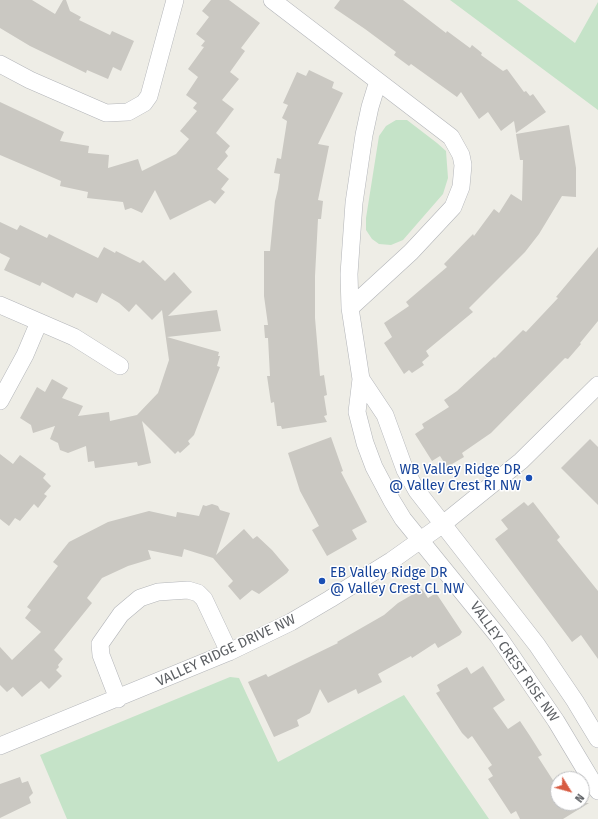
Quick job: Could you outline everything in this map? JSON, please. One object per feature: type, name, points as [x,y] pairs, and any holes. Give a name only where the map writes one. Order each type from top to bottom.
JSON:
[{"type":"street","points":[[0,64],[30,80],[106,113],[128,112],[144,103],[149,96],[175,0]]},
{"type":"street","points":[[272,0],[451,136],[461,155],[463,176],[462,187],[453,207],[411,252],[350,308]]},
{"type":"street","points":[[361,379],[350,308],[349,274],[354,203],[364,135],[370,107],[378,81]]},
{"type":"street","points":[[0,305],[74,337],[120,366]]},
{"type":"street","points":[[0,401],[25,355],[39,322]]},
{"type":"street","name":"VALLEY CREST RISE NW","points":[[361,379],[385,415],[405,470],[417,491],[533,639],[575,701],[598,739]]},
{"type":"street","name":"VALLEY CREST RISE NW","points":[[361,379],[357,412],[365,443],[374,468],[392,501],[421,540],[474,604],[506,649],[556,721],[598,791]]},
{"type":"street","name":"VALLEY RIDGE DRIVE NW","points":[[0,746],[118,699],[229,652],[291,622],[330,599],[443,524],[521,461],[598,385]]},
{"type":"street","points":[[118,699],[101,655],[100,644],[121,614],[140,598],[158,592],[188,590],[198,593],[204,599],[229,652]]},
{"type":"green space","points":[[450,0],[517,0],[575,43],[598,2],[598,110]]},
{"type":"green space","points":[[396,120],[407,120],[446,151],[448,178],[443,194],[403,240],[391,245],[379,244],[372,239],[366,230],[366,218],[379,136],[386,126]]},
{"type":"green space","points":[[230,677],[239,678],[278,762],[404,695],[489,819],[67,819],[40,755]]},
{"type":"building","points":[[0,0],[32,0],[55,14],[63,0],[66,0],[70,11],[81,17],[79,20],[110,35],[112,31],[134,41],[121,71],[113,67],[108,79],[87,70],[86,73],[30,46],[0,28]]},
{"type":"building","points":[[211,0],[229,0],[260,23],[241,48],[245,51],[230,72],[239,79],[222,100],[234,109],[216,133],[230,146],[225,152],[228,156],[217,169],[229,179],[221,189],[225,192],[215,204],[210,200],[170,220],[155,190],[142,213],[131,208],[125,210],[123,202],[87,198],[88,192],[60,186],[61,181],[0,155],[0,102],[64,132],[60,141],[89,146],[88,153],[109,155],[108,168],[138,159],[142,171],[176,154],[189,139],[180,131],[197,111],[193,108],[197,103],[186,95],[198,77],[188,69],[204,47],[201,46],[205,41],[196,34],[209,17],[202,11]]},
{"type":"building","points":[[340,0],[403,0],[446,33],[447,31],[470,48],[472,45],[482,53],[481,55],[503,71],[507,69],[524,92],[526,91],[530,96],[533,94],[546,112],[516,133],[514,121],[501,131],[488,112],[479,119],[461,92],[457,97],[411,64],[409,66],[394,55],[396,52],[334,8]]},
{"type":"building","points":[[309,70],[334,82],[332,88],[343,93],[318,144],[329,146],[318,200],[323,201],[321,219],[318,219],[315,276],[315,318],[320,376],[324,375],[327,395],[324,396],[327,415],[324,416],[327,422],[282,429],[281,426],[277,426],[274,402],[271,403],[267,376],[270,376],[268,338],[265,338],[264,325],[268,325],[264,296],[264,251],[270,251],[275,201],[280,174],[274,173],[277,158],[281,159],[287,121],[282,118],[288,105],[283,103],[297,72],[306,76]]},
{"type":"building","points":[[569,125],[576,168],[576,197],[562,196],[539,234],[525,252],[469,308],[473,312],[426,351],[429,356],[422,362],[424,365],[412,373],[409,370],[404,374],[384,343],[392,337],[384,323],[409,306],[406,302],[447,267],[444,264],[473,234],[474,236],[494,209],[499,213],[511,194],[522,201],[523,160],[520,160],[516,134]]},
{"type":"building","points":[[0,222],[17,230],[20,225],[47,238],[49,234],[98,258],[104,247],[115,253],[116,251],[140,263],[143,260],[165,281],[174,272],[192,292],[168,316],[217,310],[221,331],[167,337],[219,352],[218,356],[220,356],[217,366],[220,367],[194,435],[188,441],[190,444],[180,453],[178,451],[175,454],[142,421],[151,463],[138,466],[137,462],[95,468],[94,461],[88,462],[86,446],[68,453],[60,450],[58,443],[50,439],[55,426],[33,433],[31,425],[20,418],[37,387],[45,392],[52,379],[68,388],[62,398],[83,406],[78,416],[109,412],[110,421],[137,415],[158,393],[169,360],[162,310],[152,320],[136,304],[129,312],[119,303],[102,293],[97,303],[76,293],[73,298],[42,282],[40,286],[4,270],[10,258],[0,253]]},
{"type":"building","points":[[598,247],[598,321],[580,343],[581,344],[568,359],[565,358],[491,433],[462,453],[464,457],[447,467],[440,456],[432,461],[415,434],[424,428],[422,424],[449,407],[444,400],[457,391],[494,357],[495,358],[523,330],[526,332],[558,298],[556,297]]},
{"type":"building","points":[[331,437],[343,471],[341,472],[367,522],[352,530],[357,539],[327,556],[312,530],[319,526],[300,491],[288,453]]},
{"type":"building","points":[[590,439],[598,447],[598,505],[561,468]]},
{"type":"building","points":[[0,454],[13,464],[20,455],[46,474],[43,478],[51,486],[44,494],[47,496],[38,508],[34,504],[20,521],[15,518],[9,526],[0,519]]},
{"type":"building","points":[[524,502],[528,506],[533,502],[560,537],[557,540],[598,591],[598,659],[581,635],[572,642],[495,539],[508,529],[501,520]]},
{"type":"building","points":[[212,504],[218,506],[220,510],[230,513],[216,555],[244,529],[253,539],[257,536],[272,550],[289,570],[287,573],[259,594],[252,590],[240,600],[228,586],[233,581],[213,558],[184,549],[182,557],[148,550],[151,559],[128,566],[102,578],[87,598],[92,603],[54,650],[63,659],[56,670],[62,676],[49,689],[41,681],[22,697],[13,687],[7,692],[0,685],[0,647],[12,660],[41,632],[25,618],[31,610],[27,607],[58,566],[53,562],[69,542],[108,522],[149,511],[176,517],[177,512],[199,516],[203,505],[206,506]]},
{"type":"building","points":[[422,589],[428,598],[436,593],[462,632],[460,635],[438,648],[435,643],[412,658],[411,656],[378,674],[382,682],[358,694],[356,689],[328,703],[320,689],[310,713],[297,720],[299,726],[274,737],[248,682],[266,674],[268,677],[338,643],[337,642],[384,615],[398,603]]},
{"type":"building","points":[[483,666],[505,700],[493,708],[508,729],[520,721],[542,755],[538,757],[550,776],[550,811],[576,811],[563,819],[520,819],[516,811],[511,814],[488,779],[493,776],[488,768],[492,765],[472,736],[468,739],[462,733],[436,693],[440,691],[437,685],[467,667],[471,674]]},
{"type":"building","points":[[20,777],[22,783],[28,781],[33,793],[29,797],[31,803],[0,818],[0,784]]},
{"type":"place","name":"WB Valley Ridge DR @ Valley Crest RI NW","points":[[529,478]]},
{"type":"place","name":"EB Valley Ridge DR @ Valley Crest CL NW","points":[[322,581]]}]
